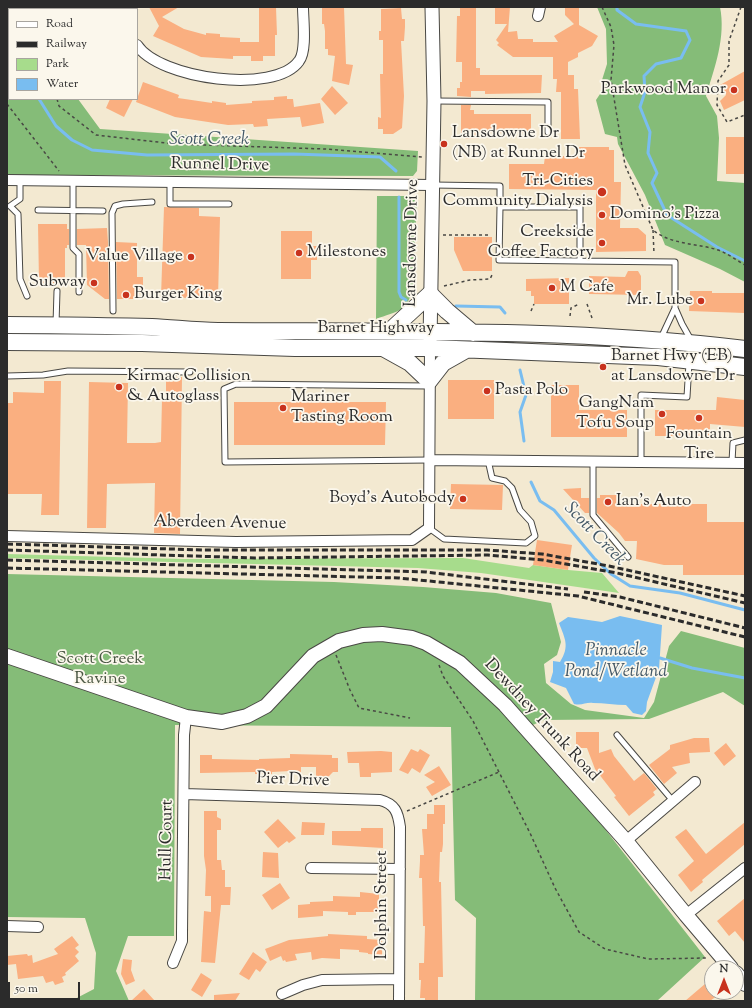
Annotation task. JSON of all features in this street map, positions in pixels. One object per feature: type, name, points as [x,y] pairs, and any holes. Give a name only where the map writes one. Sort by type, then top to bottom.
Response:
[{"type":"main road","points":[[391,330],[437,290],[446,311],[473,332]]},
{"type":"main road","name":"Barnet Highway","points":[[7,325],[216,331],[391,330],[602,336],[660,340],[745,349]]},
{"type":"main road","name":"Barnet Highway","points":[[10,343],[468,349],[689,360],[745,367]]},
{"type":"main road","points":[[383,348],[410,364],[429,383],[443,363],[468,349]]},
{"type":"main road","name":"Dewdney Trunk Road","points":[[7,656],[186,717],[222,722],[239,719],[266,706],[313,656],[332,644],[356,636],[382,634],[412,638],[435,648],[460,664],[505,704],[626,841],[724,960]]},
{"type":"street","points":[[138,47],[151,59],[187,74],[221,80],[270,77],[288,72],[300,60],[303,43],[302,7]]},
{"type":"street","name":"Lansdowne Drive","points":[[429,528],[430,332],[437,290],[432,185],[434,101],[432,7]]},
{"type":"street","name":"Runnel Drive","points":[[7,180],[432,185]]},
{"type":"street","points":[[430,460],[745,463]]},
{"type":"street","name":"Aberdeen Avenue","points":[[7,536],[236,542],[412,540],[429,528]]},
{"type":"street","name":"Hull Court","points":[[173,963],[182,941],[184,735],[186,717]]},
{"type":"street","points":[[626,841],[695,782]]},
{"type":"street","name":"Pier Drive","points":[[184,794],[380,800],[386,801],[401,811]]},
{"type":"street","name":"Dolphin Street","points":[[399,1001],[401,811]]},
{"type":"street","points":[[311,868],[400,869]]},
{"type":"street","points":[[686,915],[745,868]]},
{"type":"street","points":[[7,926],[38,927]]},
{"type":"street","points":[[282,994],[303,985],[322,980],[399,979]]},
{"type":"lane","points":[[434,101],[548,102],[548,132]]},
{"type":"lane","points":[[20,180],[20,199],[8,206],[18,214],[20,279],[27,296]]},
{"type":"lane","points":[[70,180],[73,210],[73,248],[79,254],[79,292]]},
{"type":"lane","points":[[170,182],[170,204],[229,204]]},
{"type":"lane","points":[[432,185],[500,186],[499,260],[675,262],[675,308],[693,343]]},
{"type":"lane","points":[[113,311],[112,213],[116,206],[122,204],[152,202]]},
{"type":"lane","points":[[500,206],[580,207],[580,261]]},
{"type":"lane","points":[[38,210],[103,211]]},
{"type":"lane","points":[[56,326],[57,291]]},
{"type":"lane","points":[[660,340],[675,308]]},
{"type":"lane","points":[[641,461],[641,394],[687,397],[689,360]]},
{"type":"lane","points":[[7,376],[43,375],[68,371],[190,372]]},
{"type":"lane","points":[[429,383],[236,384],[224,389],[225,462],[430,460]]},
{"type":"lane","points":[[732,462],[733,443],[745,440]]},
{"type":"lane","points":[[429,528],[444,539],[526,543],[535,536],[532,522],[520,510],[512,488],[505,481],[492,478],[488,460]]},
{"type":"lane","points":[[593,461],[593,515],[628,557]]},
{"type":"lane","points":[[617,735],[673,801]]},
{"type":"path","points":[[602,7],[611,27],[614,45],[611,80],[625,165],[653,230],[654,262]]},
{"type":"path","points":[[741,7],[729,40],[729,64],[718,81],[717,105],[727,122],[745,115]]},
{"type":"path","points":[[57,100],[60,106],[96,135],[175,144],[325,148],[433,158]]},
{"type":"path","points":[[7,104],[70,180]]},
{"type":"path","points":[[653,230],[659,235],[689,244],[718,250],[745,265]]},
{"type":"path","points":[[443,235],[492,235]]},
{"type":"path","points":[[437,290],[470,280],[490,279],[492,276]]},
{"type":"path","points":[[531,311],[534,304]]},
{"type":"path","points":[[570,316],[571,308],[579,304]]},
{"type":"path","points":[[588,304],[592,318]]},
{"type":"path","points":[[332,644],[350,690],[359,708],[410,718]]},
{"type":"path","points":[[435,648],[443,676],[473,721],[554,888],[579,932],[605,949],[648,959],[672,960],[722,957]]},
{"type":"path","points":[[401,811],[499,772]]},
{"type":"green space","points":[[597,7],[720,7],[722,29],[721,41],[706,96],[717,116],[719,138],[717,181],[745,183],[745,282],[720,269],[665,245],[645,195],[618,144],[617,137],[605,134],[596,100],[602,91],[602,80],[607,64],[606,29]]},
{"type":"green space","points":[[7,25],[8,100],[79,100],[100,129],[418,151],[417,171],[413,176],[7,175]]},
{"type":"green space","points":[[377,196],[417,196],[413,289],[404,307],[376,319]]},
{"type":"green space","points":[[7,554],[184,559],[463,558],[529,568],[533,565],[602,573],[619,593],[481,573],[418,568],[7,558]]},
{"type":"green space","name":"Scott Creek Ravine","points":[[7,574],[334,582],[496,593],[551,603],[561,642],[557,655],[544,664],[546,683],[571,704],[585,710],[644,718],[654,702],[669,646],[681,631],[745,648],[745,706],[723,692],[649,719],[544,720],[526,728],[705,957],[657,1001],[475,1001],[476,918],[455,900],[451,727],[175,725],[174,936],[128,936],[116,971],[129,1001],[71,1001],[94,989],[96,953],[85,918],[7,917]]},
{"type":"water","name":"Pinnacle Pond/Wetland","points":[[620,616],[662,625],[659,669],[647,702],[646,711],[642,715],[633,713],[626,705],[591,703],[579,705],[574,704],[566,688],[550,682],[553,672],[553,661],[560,662],[566,647],[565,638],[559,623],[568,617],[602,622]]},
{"type":"building","points":[[149,7],[179,7],[162,17],[184,29],[206,35],[206,33],[220,34],[220,37],[240,38],[240,42],[259,42],[259,7],[276,7],[277,35],[275,35],[275,56],[263,56],[263,61],[251,61],[251,56],[233,56],[233,59],[201,57],[153,36],[159,26]]},
{"type":"building","points":[[322,7],[344,7],[346,64],[353,65],[349,85],[332,81],[335,56],[328,55],[328,49],[325,49],[325,31],[324,24],[322,24]]},
{"type":"building","points":[[460,7],[476,7],[476,68],[480,68],[480,75],[542,75],[541,93],[485,94],[485,91],[471,91],[471,97],[457,96],[457,88],[460,88],[460,82],[462,82],[462,62],[456,62],[457,16],[460,16]]},
{"type":"building","points":[[495,7],[510,7],[508,32],[517,31],[518,39],[533,39],[533,42],[558,42],[554,36],[574,24],[565,15],[565,7],[579,7],[579,25],[598,36],[592,46],[578,53],[578,57],[568,62],[568,75],[574,75],[574,89],[578,89],[580,139],[561,139],[561,92],[556,92],[557,79],[553,79],[553,57],[513,57],[497,45],[499,43],[496,40],[507,24],[495,24]]},
{"type":"building","points":[[401,8],[402,19],[405,19],[404,41],[401,41],[404,96],[402,128],[393,134],[383,134],[383,129],[378,129],[378,117],[381,118],[380,74],[383,74],[383,40],[379,40],[379,31],[381,31],[381,9]]},
{"type":"building","name":"Parkwood Manor","points":[[745,71],[745,100],[724,110],[720,101],[726,95],[720,85]]},
{"type":"building","points":[[143,82],[179,95],[178,98],[212,103],[212,101],[226,103],[226,105],[252,103],[252,101],[274,100],[274,97],[287,96],[287,99],[293,99],[294,107],[320,103],[324,123],[302,127],[300,117],[267,119],[268,126],[254,127],[253,124],[228,125],[175,117],[136,102],[138,100]]},
{"type":"building","points":[[332,86],[348,103],[335,115],[321,99]]},
{"type":"building","points":[[110,100],[132,100],[124,117],[106,108]]},
{"type":"building","points":[[461,105],[471,105],[470,110],[474,110],[474,114],[531,114],[531,133],[479,132],[479,139],[465,139],[465,133],[461,133]]},
{"type":"building","points":[[726,137],[745,137],[745,174],[726,174]]},
{"type":"building","points":[[579,147],[609,147],[609,150],[614,150],[614,182],[621,182],[620,228],[638,228],[646,235],[646,251],[596,252],[596,190],[509,189],[509,164],[544,164],[545,156],[579,156]]},
{"type":"building","name":"Value Village","points":[[164,207],[199,208],[199,216],[220,217],[218,299],[161,297]]},
{"type":"building","points":[[38,224],[67,224],[67,229],[69,229],[69,245],[65,248],[65,283],[39,283]]},
{"type":"building","points":[[107,228],[109,299],[105,299],[87,285],[86,245],[77,245],[77,229]]},
{"type":"building","name":"Milestones","points":[[281,231],[312,231],[312,246],[317,246],[317,260],[311,260],[311,279],[281,279]]},
{"type":"building","points":[[454,237],[492,237],[492,271],[463,271],[454,250]]},
{"type":"building","points":[[116,242],[137,243],[137,277],[143,277],[143,294],[135,294],[135,299],[117,299]]},
{"type":"building","points":[[628,271],[638,271],[641,276],[641,295],[589,294],[589,276],[625,277]]},
{"type":"building","points":[[569,278],[569,304],[534,304],[534,296],[531,296],[531,291],[526,291],[526,279]]},
{"type":"building","points":[[690,291],[745,293],[745,313],[689,311]]},
{"type":"building","points":[[166,377],[182,377],[180,534],[154,533],[155,483],[107,484],[106,528],[87,528],[89,382],[128,383],[127,443],[155,443],[161,442],[162,399],[166,399]]},
{"type":"building","points":[[448,380],[494,380],[494,419],[448,419]]},
{"type":"building","points":[[44,381],[61,381],[59,515],[41,515],[42,494],[7,494],[7,403],[13,403],[13,392],[44,393]]},
{"type":"building","points":[[551,385],[579,385],[579,410],[627,410],[627,437],[551,437]]},
{"type":"building","points":[[717,397],[745,400],[745,427],[710,424],[710,436],[655,436],[655,410],[716,410]]},
{"type":"building","points":[[234,402],[386,402],[385,445],[234,445]]},
{"type":"building","points":[[451,484],[503,485],[502,510],[450,509]]},
{"type":"building","points":[[581,488],[581,498],[589,498],[589,513],[585,513],[563,489]]},
{"type":"building","points":[[600,495],[619,495],[619,504],[707,504],[707,522],[745,522],[745,575],[683,575],[683,565],[664,565],[636,559],[637,541],[625,541],[619,533],[597,513],[597,498],[600,498]]},
{"type":"building","points":[[537,540],[572,545],[568,570],[533,565]]},
{"type":"building","points":[[576,732],[599,732],[599,753],[611,749],[614,756],[634,781],[644,773],[657,789],[653,792],[655,795],[629,816],[595,769],[587,748],[576,748]]},
{"type":"building","points":[[694,738],[709,738],[710,752],[689,753],[690,763],[672,767],[677,773],[664,784],[649,765],[670,749],[670,745]]},
{"type":"building","points":[[726,743],[736,756],[724,766],[714,753]]},
{"type":"building","points":[[411,749],[418,752],[420,749],[430,755],[420,773],[412,768],[408,774],[399,770]]},
{"type":"building","points":[[347,752],[392,752],[392,772],[371,773],[371,777],[360,777],[359,763],[348,763]]},
{"type":"building","points":[[290,754],[332,755],[332,758],[338,758],[338,772],[333,772],[328,777],[316,777],[316,767],[301,767],[301,774],[290,774],[290,771],[272,772],[272,774],[255,774],[255,772],[200,773],[200,755],[212,755],[212,759],[259,760],[290,758]]},
{"type":"building","points":[[439,766],[451,785],[432,796],[426,787],[435,782],[424,775]]},
{"type":"building","points":[[434,805],[445,805],[445,824],[443,824],[442,852],[440,852],[439,882],[441,882],[443,977],[438,977],[438,1001],[425,1001],[425,998],[420,998],[421,980],[419,980],[419,963],[424,963],[425,926],[423,926],[422,878],[419,878],[420,855],[424,855],[422,829],[427,829],[427,814],[434,814]]},
{"type":"building","points":[[204,811],[217,811],[217,817],[221,819],[221,830],[217,830],[217,860],[221,860],[222,870],[225,870],[225,887],[231,887],[230,905],[221,905],[215,963],[201,962],[204,911],[211,912],[211,896],[205,896],[206,870],[204,856]]},
{"type":"building","points":[[278,819],[296,838],[289,843],[287,841],[278,848],[264,832]]},
{"type":"building","points":[[302,822],[325,823],[324,835],[301,835]]},
{"type":"building","points":[[745,822],[745,844],[702,880],[703,882],[691,892],[678,875],[694,861],[675,837],[686,829],[706,854]]},
{"type":"building","points":[[361,828],[383,828],[383,848],[332,845],[332,831],[361,831]]},
{"type":"building","points":[[263,852],[278,853],[279,878],[262,877]]},
{"type":"building","points":[[280,883],[290,898],[272,910],[262,895]]},
{"type":"building","points":[[360,892],[379,894],[379,912],[356,912],[356,915],[348,915],[348,912],[323,911],[323,916],[298,918],[298,905],[310,904],[310,902],[333,901],[333,896],[360,897]]},
{"type":"building","points":[[745,898],[745,943],[735,931],[729,936],[717,921]]},
{"type":"building","points":[[328,934],[367,936],[367,939],[382,940],[382,955],[368,954],[359,952],[359,950],[340,949],[340,959],[322,958],[312,960],[311,952],[295,954],[297,960],[286,962],[285,960],[283,961],[281,956],[270,961],[265,949],[289,940],[328,936]]},
{"type":"building","points":[[72,936],[79,945],[75,948],[79,952],[75,956],[79,961],[65,973],[66,975],[62,977],[64,982],[55,985],[53,981],[46,983],[43,976],[18,979],[16,964],[7,965],[7,956],[32,955],[33,963],[58,954],[54,949]]},
{"type":"building","points":[[253,952],[267,962],[260,972],[256,969],[249,980],[239,974]]},
{"type":"building","points":[[123,959],[132,960],[131,970],[135,981],[126,985],[121,974]]},
{"type":"building","points":[[201,973],[212,980],[202,997],[191,990]]},
{"type":"building","points":[[704,985],[704,1000],[711,1000],[710,1001],[685,1001]]},
{"type":"building","points":[[144,989],[155,1001],[131,1001]]},
{"type":"building","points":[[240,993],[235,1001],[214,1001],[214,995]]},
{"type":"waterway","points":[[617,7],[617,10],[636,24],[686,31],[690,40],[681,58],[656,64],[644,76],[645,92],[640,107],[650,132],[648,153],[657,173],[652,183],[667,215],[717,247],[745,261]]},
{"type":"waterway","name":"Scott Creek","points":[[40,100],[56,126],[72,140],[92,150],[147,155],[294,154],[380,157],[396,171]]},
{"type":"waterway","name":"Scott Creek","points":[[399,197],[399,292],[401,297],[406,300]]},
{"type":"waterway","name":"Scott Creek","points":[[456,306],[500,307],[505,313]]},
{"type":"waterway","name":"Scott Creek","points":[[520,370],[526,395],[520,412],[524,441]]},
{"type":"waterway","name":"Scott Creek","points":[[531,482],[540,501],[554,510],[594,558],[611,574],[630,586],[680,593],[745,610]]},
{"type":"waterway","points":[[660,658],[692,668],[745,678]]},
{"type":"railway","points":[[7,544],[204,550],[487,550],[542,554],[609,566],[745,596]]},
{"type":"railway","points":[[7,550],[255,558],[488,555],[543,560],[617,573],[745,603]]},
{"type":"railway","points":[[7,560],[426,572],[568,589]]},
{"type":"railway","points":[[7,568],[399,578],[578,596],[745,637]]},
{"type":"railway","points":[[584,592],[620,597],[745,628]]},
{"type":"place","name":"Parkwood Manor","points":[[734,90]]},
{"type":"place","name":"Lansdowne Dr (NB) at Runnel Dr","points":[[444,144]]},
{"type":"place","name":"Tri-Cities Community Dialysis","points":[[602,192]]},
{"type":"place","name":"Domino's Pizza","points":[[602,215]]},
{"type":"place","name":"Creekside Coffee Factory","points":[[602,243]]},
{"type":"place","name":"Milestones","points":[[299,253]]},
{"type":"place","name":"Value Village","points":[[191,257]]},
{"type":"place","name":"Subway","points":[[94,283]]},
{"type":"place","name":"M Cafe","points":[[552,288]]},
{"type":"place","name":"Burger King","points":[[126,295]]},
{"type":"place","name":"Mr. Lube","points":[[701,301]]},
{"type":"place","name":"Barnet Hwy (EB) at Lansdowne Dr","points":[[603,367]]},
{"type":"place","name":"Kirmac Collision & Autoglass","points":[[119,387]]},
{"type":"place","name":"Pasta Polo","points":[[487,391]]},
{"type":"place","name":"Mariner Tasting Room","points":[[283,408]]},
{"type":"place","name":"GangNam Tofu Soup","points":[[662,414]]},
{"type":"place","name":"Fountain Tire","points":[[699,418]]},
{"type":"place","name":"Boyd's Autobody","points":[[463,499]]},
{"type":"place","name":"Ian's Auto","points":[[608,502]]}]
